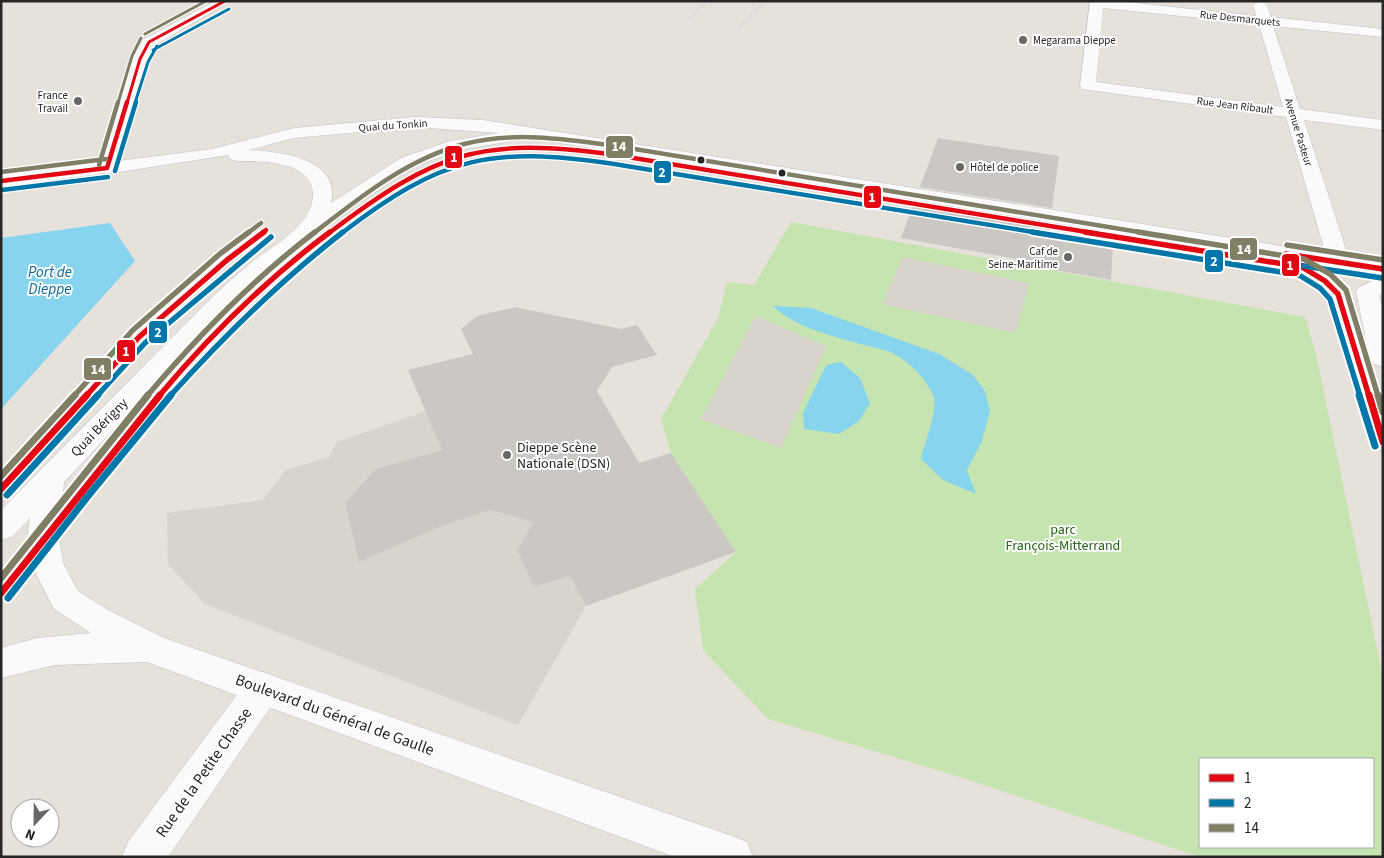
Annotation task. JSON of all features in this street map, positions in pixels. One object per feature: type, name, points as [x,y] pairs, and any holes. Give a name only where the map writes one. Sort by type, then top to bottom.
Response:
[{"type":"main road","points":[[107,168],[140,59],[149,42],[225,1]]},
{"type":"main road","name":"Avenue Pasteur","points":[[1259,1],[1339,262]]},
{"type":"main road","name":"Rue Desmarquets","points":[[1096,2],[1383,33]]},
{"type":"main road","name":"Rue Jean Ribault","points":[[1096,2],[1088,86],[1383,125]]},
{"type":"main road","name":"Quai du Tonkin","points":[[1,181],[212,154],[294,133],[415,122],[483,125],[576,139]]},
{"type":"main road","name":"Quai Bérigny","points":[[1,530],[50,477],[250,275],[312,225],[408,162],[431,152],[464,143],[507,137],[576,139]]},
{"type":"main road","points":[[576,139],[1383,269]]},
{"type":"main road","name":"Quai du Tonkin","points":[[212,154],[281,158],[303,166],[317,178],[322,187],[322,203],[312,225]]},
{"type":"main road","points":[[1383,283],[1367,292],[1383,359]]},
{"type":"main road","name":"Boulevard du Général de Gaulle","points":[[50,477],[43,540],[48,566],[66,600],[98,621],[152,648],[732,857]]},
{"type":"main road","points":[[1,663],[21,656],[71,648],[152,648]]},
{"type":"main road","name":"Rue de la Petite Chasse","points":[[143,857],[262,688]]},
{"type":"green space","name":"parc François-Mitterrand","points":[[791,222],[1305,317],[1316,354],[1383,678],[1383,857],[1200,857],[957,776],[768,719],[703,650],[695,589],[736,552],[671,453],[661,419],[718,318],[727,282],[754,285]]},
{"type":"shaded area","points":[[903,257],[1029,283],[1016,333],[882,304]]},
{"type":"shaded area","points":[[756,316],[826,346],[781,448],[701,419]]},
{"type":"shaded area","points":[[426,411],[448,448],[375,469],[345,503],[359,562],[442,526],[491,510],[533,522],[517,551],[534,587],[570,576],[586,606],[518,725],[205,604],[168,564],[167,513],[263,500],[286,470],[329,457],[337,442]]},
{"type":"water","name":"Port de Dieppe","points":[[110,223],[135,261],[1,409],[1,238]]},
{"type":"water","points":[[773,306],[811,308],[939,354],[973,375],[985,391],[990,411],[982,441],[967,470],[976,494],[943,480],[921,459],[934,412],[934,399],[924,379],[913,367],[888,351],[805,326],[794,321]]},
{"type":"water","points":[[841,362],[860,378],[870,403],[859,421],[839,434],[804,429],[803,413],[826,365]]},
{"type":"building","name":"Hôtel de police","points":[[938,138],[1059,156],[1052,208],[920,187]]},
{"type":"building","points":[[914,202],[1050,224],[1049,235],[1113,246],[1111,280],[1021,264],[1022,260],[901,238]]},
{"type":"building","name":"Dieppe Scène Nationale (DSN)","points":[[515,307],[621,329],[637,325],[657,355],[612,367],[597,391],[639,463],[671,453],[736,552],[586,606],[570,576],[534,587],[517,551],[533,522],[491,510],[442,526],[359,562],[345,503],[375,469],[442,450],[408,370],[473,354],[461,329],[477,316]]},
{"type":"railway","points":[[687,21],[707,1]]},
{"type":"railway","points":[[740,27],[765,1]]},
{"type":"transit line","name":"14","points":[[145,34],[206,1]]},
{"type":"transit line","name":"1","points":[[149,42],[225,1]]},
{"type":"transit line","name":"2","points":[[153,50],[229,9]]},
{"type":"transit line","name":"14","points":[[99,165],[132,56],[141,38]]},
{"type":"transit line","name":"1","points":[[107,168],[140,59],[149,42]]},
{"type":"transit line","name":"2","points":[[115,171],[148,62],[157,46]]},
{"type":"transit line","name":"14","points":[[1,578],[120,428],[205,332],[250,287],[298,245],[349,206],[390,178],[434,155],[465,144],[484,140],[540,138],[616,146],[1304,259],[1330,274],[1346,290],[1383,412]]},
{"type":"transit line","name":"1","points":[[1,593],[81,490],[164,389],[254,295],[303,252],[355,213],[408,178],[452,157],[504,147],[560,148],[615,155],[1302,267],[1325,281],[1338,294],[1383,442]]},
{"type":"transit line","name":"2","points":[[8,598],[128,445],[170,395],[214,347],[260,302],[308,259],[360,219],[398,193],[425,178],[453,166],[486,158],[522,155],[559,157],[614,164],[1299,275],[1320,288],[1330,299],[1375,446]]},
{"type":"transit line","name":"14","points":[[1,172],[106,159]]},
{"type":"transit line","name":"1","points":[[1,181],[107,168]]},
{"type":"transit line","name":"2","points":[[2,190],[108,177]]},
{"type":"transit line","name":"14","points":[[1,476],[133,330],[221,253],[261,223]]},
{"type":"transit line","name":"1","points":[[1,489],[139,337],[227,260],[266,230]]},
{"type":"transit line","name":"2","points":[[7,495],[145,343],[233,267],[271,237]]},
{"type":"transit line","name":"14","points":[[1287,245],[1383,260]]},
{"type":"transit line","name":"1","points":[[1286,254],[1383,269]]},
{"type":"transit line","name":"2","points":[[1285,263],[1382,278]]},
{"type":"place","name":"Megarama Dieppe","points":[[1023,40]]},
{"type":"place","name":"France Travail","points":[[78,101]]},
{"type":"place","name":"Hôtel de police","points":[[960,167]]},
{"type":"place","name":"Caf de Seine-Maritime","points":[[1068,257]]},
{"type":"place","name":"Dieppe Scène Nationale (DSN)","points":[[507,455]]}]
